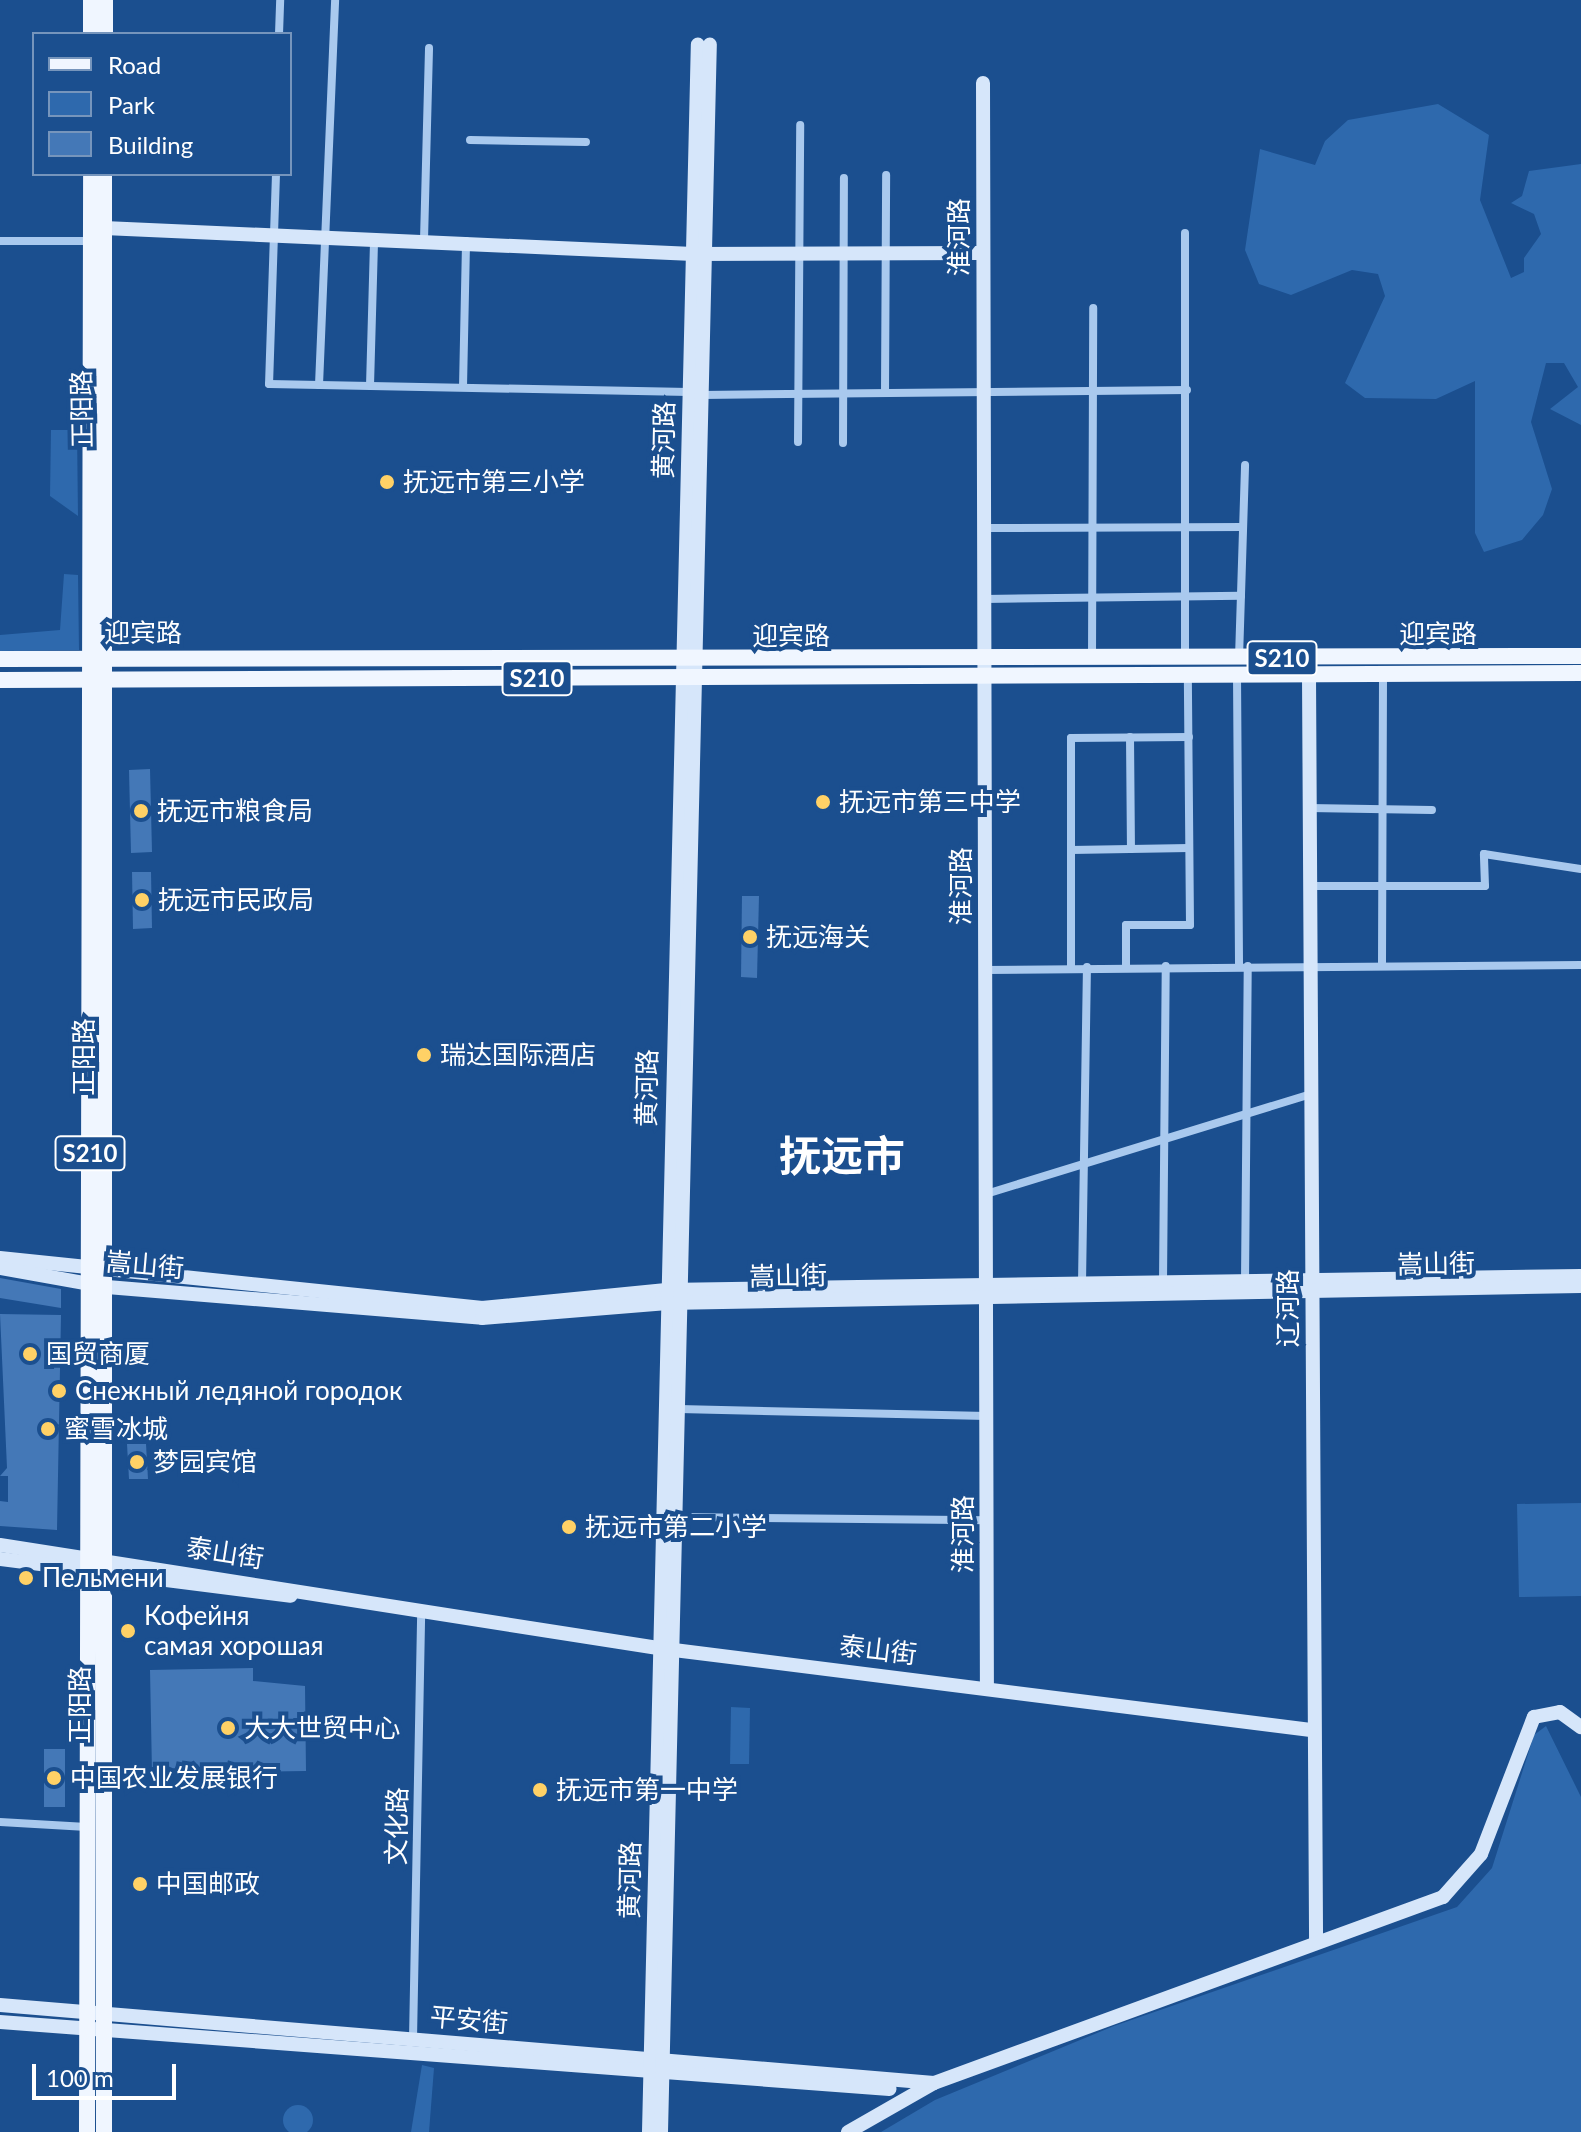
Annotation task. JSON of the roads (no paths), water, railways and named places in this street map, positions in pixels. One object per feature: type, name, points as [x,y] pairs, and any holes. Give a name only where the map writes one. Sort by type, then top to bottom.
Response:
[{"type":"main road","points":[[91,0],[91,32]]},
{"type":"main road","points":[[105,0],[105,32]]},
{"type":"main road","name":"黄河路","points":[[649,2132],[656,2067],[704,45]]},
{"type":"main road","name":"淮河路","points":[[983,83],[987,1688]]},
{"type":"main road","name":"正阳路","points":[[91,176],[100,237],[109,657],[107,1280],[90,1827],[96,2021],[104,2132]]},
{"type":"main road","name":"正阳路","points":[[87,2132],[96,2021],[96,1565],[89,1278],[91,657],[104,176]]},
{"type":"main road","points":[[100,237],[274,234],[699,254],[982,253]]},
{"type":"main road","name":"迎宾路","points":[[0,680],[689,678],[984,668],[1238,667],[1581,656]]},
{"type":"main road","name":"迎宾路","points":[[0,659],[689,660],[984,668],[1092,660],[1187,667]]},
{"type":"main road","name":"迎宾路","points":[[1238,667],[1309,675],[1581,673]]},
{"type":"main road","name":"辽河路","points":[[1309,675],[1313,1285],[1311,1730],[1316,1942]]},
{"type":"main road","name":"嵩山街","points":[[0,1258],[89,1278]]},
{"type":"main road","name":"嵩山街","points":[[0,1268],[482,1318],[674,1296],[1313,1285],[1581,1276]]},
{"type":"main road","name":"嵩山街","points":[[986,1290],[1082,1283],[1245,1281],[1313,1285],[1581,1286]]},
{"type":"main road","name":"黄河路","points":[[666,1648],[676,1517],[679,1409],[674,1296]]},
{"type":"main road","name":"泰山街","points":[[0,1545],[96,1565],[421,1613],[442,1610]]},
{"type":"main road","name":"泰山街","points":[[0,1559],[96,1565],[442,1610],[666,1648],[1311,1730]]},
{"type":"main road","points":[[848,2132],[934,2083],[1443,1897],[1481,1854],[1534,1717],[1560,1712],[1581,1727]]},
{"type":"main road","name":"平安街","points":[[0,2005],[96,2021],[918,2091]]},
{"type":"main road","name":"平安街","points":[[0,2022],[96,2021],[413,2039],[656,2067],[934,2083]]},
{"type":"main road","name":"黄河路","points":[[656,2067],[661,2132]]},
{"type":"street","points":[[279,32],[280,0]]},
{"type":"street","points":[[319,385],[335,0]]},
{"type":"street","points":[[424,240],[429,48]]},
{"type":"street","points":[[798,442],[800,125]]},
{"type":"street","points":[[470,140],[586,142]]},
{"type":"street","points":[[885,393],[886,175]]},
{"type":"street","points":[[276,176],[269,384],[798,394],[1187,390]]},
{"type":"street","points":[[843,443],[844,178]]},
{"type":"street","points":[[1126,966],[1126,925],[1190,925],[1185,233]]},
{"type":"street","points":[[0,241],[100,237]]},
{"type":"street","points":[[370,386],[374,238]]},
{"type":"street","points":[[463,387],[466,241]]},
{"type":"street","points":[[1092,660],[1093,308]]},
{"type":"street","points":[[1245,465],[1238,667],[1246,1117],[1245,1281]]},
{"type":"street","points":[[983,528],[1243,527]]},
{"type":"street","points":[[984,599],[1241,596]]},
{"type":"street","points":[[1382,965],[1383,674]]},
{"type":"street","points":[[1130,737],[1131,849]]},
{"type":"street","points":[[1071,967],[1071,738],[1189,737]]},
{"type":"street","points":[[1308,808],[1432,810]]},
{"type":"street","points":[[1071,850],[1189,848]]},
{"type":"street","points":[[1308,886],[1485,886],[1484,854],[1581,869]]},
{"type":"street","points":[[985,970],[1126,966],[1581,965]]},
{"type":"street","points":[[1163,1282],[1166,966]]},
{"type":"street","points":[[1082,1283],[1087,967]]},
{"type":"street","points":[[985,1195],[1083,1169],[1312,1094]]},
{"type":"street","points":[[679,1409],[987,1416]]},
{"type":"street","points":[[676,1517],[987,1520]]},
{"type":"street","name":"文化路","points":[[413,2039],[421,1613]]},
{"type":"street","points":[[0,1822],[90,1827]]},
{"type":"place","name":"抚远市第三小学","points":[[387,482]]},
{"type":"place","name":"抚远市第三中学","points":[[823,802]]},
{"type":"place","name":"抚远市粮食局","points":[[141,811]]},
{"type":"place","name":"抚远市民政局","points":[[142,900]]},
{"type":"place","name":"抚远海关","points":[[750,937]]},
{"type":"place","name":"瑞达国际酒店","points":[[424,1055]]},
{"type":"place","name":"国贸商厦","points":[[30,1354]]},
{"type":"place","name":"Снежный ледяной городок","points":[[59,1391]]},
{"type":"place","name":"蜜雪冰城","points":[[48,1429]]},
{"type":"place","name":"梦园宾馆","points":[[137,1462]]},
{"type":"place","name":"抚远市第二小学","points":[[569,1527]]},
{"type":"place","name":"Пельмени","points":[[26,1578]]},
{"type":"place","name":"Кофейня самая хорошая","points":[[128,1631]]},
{"type":"place","name":"大大世贸中心","points":[[228,1728]]},
{"type":"place","name":"中国农业发展银行","points":[[54,1778]]},
{"type":"place","name":"抚远市第一中学","points":[[540,1790]]},
{"type":"place","name":"中国邮政","points":[[140,1884]]},
{"type":"district","name":"抚远市","points":[[842,1155]]}]
